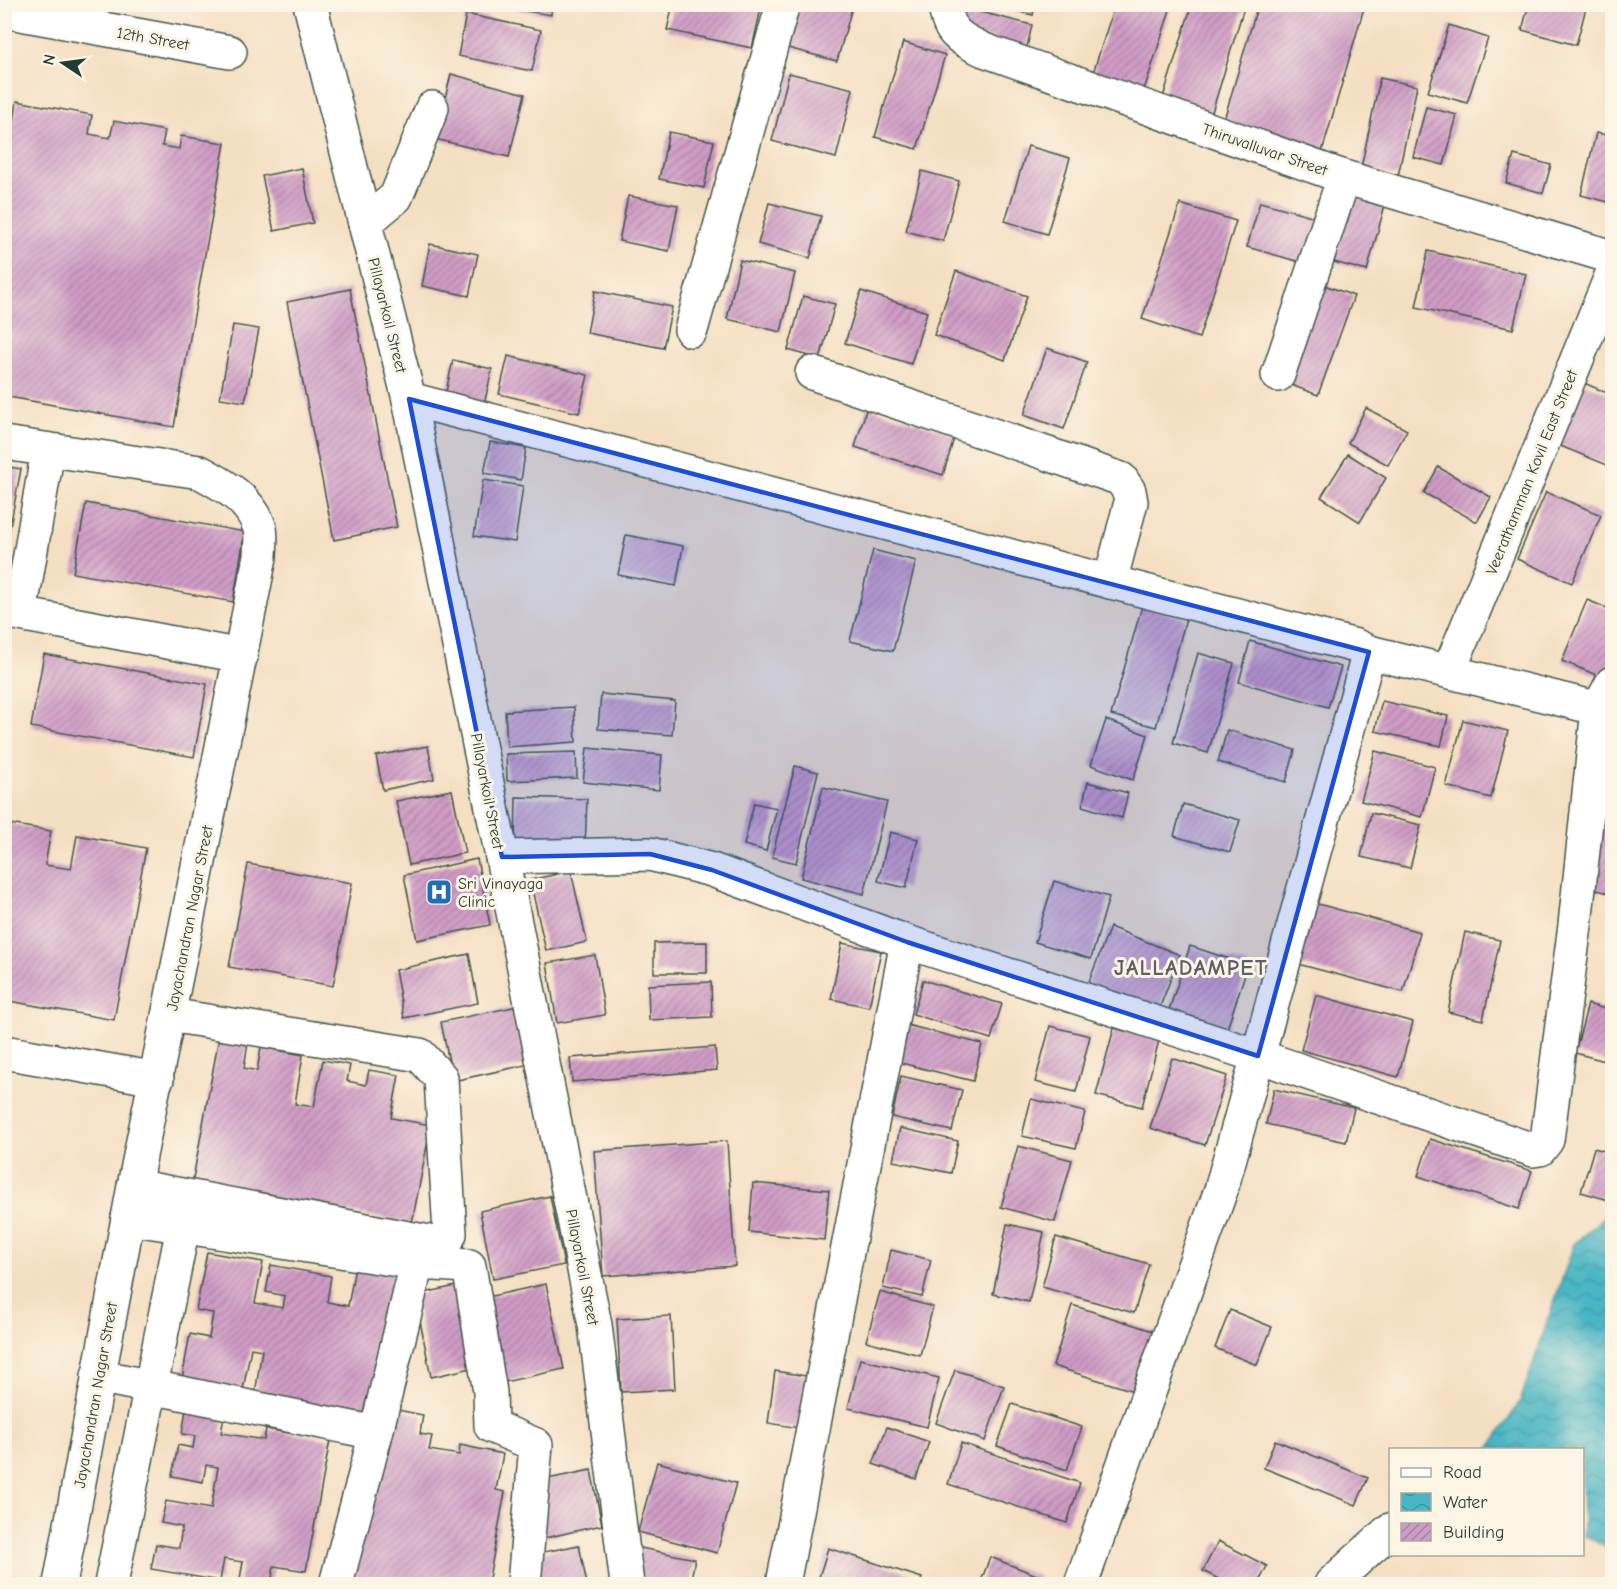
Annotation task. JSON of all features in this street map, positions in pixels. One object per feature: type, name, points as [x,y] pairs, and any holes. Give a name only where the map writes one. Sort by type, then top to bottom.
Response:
[{"type":"street","name":"Pillayarkoil Street","points":[[310,4],[409,399],[502,857],[595,1325],[627,1584]]},
{"type":"street","points":[[691,330],[783,4]]},
{"type":"street","name":"Thiruvalluvar Street","points":[[945,4],[946,22],[958,38],[984,50],[1344,177],[1612,257]]},
{"type":"street","name":"12th Street","points":[[4,11],[230,52]]},
{"type":"street","points":[[365,223],[396,197],[432,108]]},
{"type":"street","points":[[1278,375],[1344,177]]},
{"type":"street","name":"Veerathamman Kovil East Street","points":[[1449,671],[1612,274]]},
{"type":"street","points":[[812,373],[1121,479],[1129,491],[1131,502],[1110,582]]},
{"type":"street","points":[[409,399],[1356,646],[1369,652],[1449,671],[1608,701],[1575,925],[1547,1140],[1539,1149],[1533,1150],[1258,1056],[906,942],[712,870],[650,854],[502,857]]},
{"type":"street","name":"Jayachandran Nagar Street","points":[[4,444],[200,472],[227,487],[250,508],[260,530],[260,557],[134,1185],[60,1584]]},
{"type":"street","points":[[48,450],[20,614],[241,656]]},
{"type":"street","points":[[1081,1584],[1221,1190],[1369,652]]},
{"type":"street","points":[[783,1584],[906,942]]},
{"type":"street","points":[[134,1185],[445,1245],[450,1234],[441,1078],[420,1055],[169,1015]]},
{"type":"street","points":[[4,1052],[157,1079]]},
{"type":"street","points":[[128,1218],[417,1263],[469,1266],[490,1392],[491,1426],[536,1445],[524,1584]]},
{"type":"street","points":[[113,1584],[111,1584],[149,1387],[183,1227]]},
{"type":"street","points":[[336,1584],[376,1433],[417,1263]]},
{"type":"street","points":[[98,1376],[376,1433]]},
{"type":"street","points":[[1331,1584],[1389,1531]]},
{"type":"highlighted area","points":[[409,399],[661,465],[1369,652],[1258,1056],[907,942],[712,870],[650,854],[502,857]]},
{"type":"water","points":[[1612,1210],[1612,1549],[1584,1536],[1584,1448],[1490,1448],[1520,1402],[1574,1244]]},
{"type":"building","points":[[483,4],[552,4],[551,15]]},
{"type":"building","points":[[673,4],[762,4],[752,48],[667,30]]},
{"type":"building","points":[[799,4],[853,4],[837,61],[788,48]]},
{"type":"building","points":[[988,4],[1035,4],[1033,15]]},
{"type":"building","points":[[1115,4],[1172,4],[1144,90],[1093,73]]},
{"type":"building","points":[[1192,4],[1245,4],[1209,122],[1160,107]]},
{"type":"building","points":[[1258,4],[1352,4],[1364,8],[1319,162],[1220,133]]},
{"type":"building","points":[[1529,4],[1572,4],[1586,8],[1576,45],[1522,30]]},
{"type":"building","points":[[961,7],[1032,25],[1027,47],[955,30]]},
{"type":"building","points":[[466,14],[541,30],[532,71],[458,56]]},
{"type":"building","points":[[1449,25],[1488,38],[1467,103],[1428,92]]},
{"type":"building","points":[[903,42],[945,55],[917,149],[875,137]]},
{"type":"building","points":[[789,73],[853,89],[836,158],[772,141]]},
{"type":"building","points":[[451,74],[525,94],[509,157],[435,139]]},
{"type":"building","points":[[1380,78],[1417,86],[1398,176],[1361,168]]},
{"type":"building","points":[[17,101],[92,115],[89,134],[110,138],[114,121],[165,131],[162,146],[179,149],[181,136],[225,143],[174,427],[4,396],[4,299],[9,272],[5,271],[5,121],[14,122]]},
{"type":"building","points":[[1426,107],[1457,115],[1444,165],[1413,157]]},
{"type":"building","points":[[669,132],[714,141],[704,188],[659,179]]},
{"type":"building","points":[[1596,133],[1612,136],[1612,203],[1581,195]]},
{"type":"building","points":[[1028,146],[1070,158],[1047,234],[1005,221]]},
{"type":"building","points":[[1514,155],[1551,165],[1543,193],[1506,183]]},
{"type":"building","points":[[302,168],[313,223],[274,231],[262,176]]},
{"type":"building","points":[[922,171],[959,181],[943,241],[906,231]]},
{"type":"building","points":[[628,196],[678,205],[669,251],[619,241]]},
{"type":"building","points":[[1351,196],[1385,205],[1367,271],[1334,262]]},
{"type":"building","points":[[1260,202],[1319,218],[1307,264],[1247,247]]},
{"type":"building","points":[[769,203],[821,216],[810,258],[758,244]]},
{"type":"building","points":[[1180,204],[1236,221],[1199,338],[1142,319]]},
{"type":"building","points":[[430,244],[478,254],[469,296],[422,286]]},
{"type":"building","points":[[1428,251],[1526,274],[1513,329],[1416,307]]},
{"type":"building","points":[[740,260],[795,273],[781,332],[727,319]]},
{"type":"building","points":[[956,271],[1027,296],[1005,360],[934,335]]},
{"type":"building","points":[[1319,283],[1354,296],[1318,395],[1283,382]]},
{"type":"building","points":[[350,289],[397,527],[334,540],[287,302]]},
{"type":"building","points":[[595,291],[672,307],[663,348],[587,333]]},
{"type":"building","points":[[861,291],[927,312],[911,364],[845,343]]},
{"type":"building","points":[[803,296],[835,304],[820,359],[788,350]]},
{"type":"building","points":[[233,325],[259,329],[245,402],[220,398]]},
{"type":"building","points":[[1047,348],[1087,362],[1064,429],[1024,415]]},
{"type":"building","points":[[508,356],[588,375],[579,413],[499,394]]},
{"type":"building","points":[[453,360],[492,369],[484,405],[445,396]]},
{"type":"building","points":[[1584,383],[1612,395],[1612,467],[1558,445]]},
{"type":"building","points":[[867,407],[955,435],[943,475],[855,447]]},
{"type":"building","points":[[1366,408],[1407,430],[1388,465],[1348,443]]},
{"type":"building","points":[[490,442],[526,448],[521,480],[484,473]]},
{"type":"building","points":[[1348,454],[1386,478],[1360,522],[1321,497]]},
{"type":"building","points":[[4,466],[21,469],[6,548],[4,548]]},
{"type":"building","points":[[1438,467],[1491,497],[1477,522],[1424,493]]},
{"type":"building","points":[[483,480],[523,486],[515,542],[474,536]]},
{"type":"building","points":[[1546,492],[1601,515],[1572,583],[1517,559]]},
{"type":"building","points":[[86,503],[245,532],[233,602],[73,573]]},
{"type":"building","points":[[626,535],[683,546],[676,586],[618,575]]},
{"type":"building","points":[[873,550],[916,561],[893,651],[850,641]]},
{"type":"building","points":[[1587,600],[1612,610],[1612,658],[1604,678],[1562,661]]},
{"type":"building","points":[[1142,606],[1186,619],[1156,727],[1111,715]]},
{"type":"building","points":[[1250,641],[1341,667],[1328,707],[1239,682]]},
{"type":"building","points":[[1198,653],[1234,663],[1208,753],[1173,743]]},
{"type":"building","points":[[44,654],[207,684],[194,757],[31,727]]},
{"type":"building","points":[[601,694],[675,701],[672,735],[598,729]]},
{"type":"building","points":[[1382,701],[1448,716],[1441,746],[1375,731]]},
{"type":"building","points":[[574,707],[576,742],[507,747],[505,711]]},
{"type":"building","points":[[1106,720],[1148,735],[1133,780],[1091,765]]},
{"type":"building","points":[[1463,720],[1508,731],[1491,798],[1446,786]]},
{"type":"building","points":[[1227,730],[1295,750],[1286,782],[1218,762]]},
{"type":"building","points":[[428,746],[434,779],[383,790],[376,756]]},
{"type":"building","points":[[587,748],[662,755],[659,790],[583,782]]},
{"type":"building","points":[[1375,751],[1435,767],[1422,817],[1361,801]]},
{"type":"building","points":[[576,752],[577,778],[507,781],[506,754]]},
{"type":"building","points":[[795,766],[818,772],[796,863],[772,857]]},
{"type":"building","points":[[1088,782],[1128,793],[1122,818],[1082,806]]},
{"type":"building","points":[[823,787],[887,802],[864,894],[801,878]]},
{"type":"building","points":[[452,790],[465,853],[409,865],[396,801]]},
{"type":"building","points":[[1612,792],[1612,894],[1586,887]]},
{"type":"building","points":[[516,797],[587,799],[585,848],[515,846]]},
{"type":"building","points":[[754,803],[777,808],[766,851],[744,845]]},
{"type":"building","points":[[1183,804],[1240,820],[1230,852],[1174,836]]},
{"type":"building","points":[[1371,813],[1421,825],[1410,868],[1361,857]]},
{"type":"building","points":[[4,823],[51,831],[45,865],[71,869],[77,835],[146,848],[114,1020],[4,1000]]},
{"type":"building","points":[[890,832],[918,839],[906,888],[878,881]]},
{"type":"building","points":[[477,859],[490,925],[417,940],[404,875]]},
{"type":"building","points":[[248,864],[352,883],[333,986],[229,967]]},
{"type":"building","points":[[571,871],[587,942],[546,951],[530,880]]},
{"type":"building","points":[[1054,881],[1109,897],[1091,959],[1035,942]]},
{"type":"building","points":[[1311,902],[1420,932],[1403,992],[1294,963]]},
{"type":"building","points":[[1110,927],[1180,955],[1158,1012],[1088,984]]},
{"type":"building","points":[[1465,932],[1500,940],[1483,1020],[1448,1012]]},
{"type":"building","points":[[707,942],[707,973],[654,973],[654,943]]},
{"type":"building","points":[[842,943],[881,951],[869,1007],[831,999]]},
{"type":"building","points":[[1190,946],[1248,965],[1226,1032],[1168,1013]]},
{"type":"building","points":[[469,954],[478,1003],[404,1018],[395,970]]},
{"type":"building","points":[[595,955],[605,1015],[557,1023],[547,963]]},
{"type":"building","points":[[923,980],[1002,1004],[991,1039],[913,1014]]},
{"type":"building","points":[[711,982],[712,1017],[649,1020],[648,985]]},
{"type":"building","points":[[1316,995],[1413,1022],[1398,1077],[1301,1050]]},
{"type":"building","points":[[1588,1004],[1612,1011],[1612,1063],[1575,1053]]},
{"type":"building","points":[[518,1006],[530,1064],[453,1081],[441,1022]]},
{"type":"building","points":[[907,1025],[982,1044],[973,1081],[897,1062]]},
{"type":"building","points":[[1050,1026],[1090,1036],[1076,1092],[1035,1082]]},
{"type":"building","points":[[1114,1028],[1159,1040],[1142,1107],[1096,1095]]},
{"type":"building","points":[[219,1037],[248,1043],[244,1068],[257,1071],[261,1047],[303,1055],[295,1104],[314,1107],[323,1060],[350,1065],[347,1081],[366,1085],[369,1070],[399,1075],[391,1118],[431,1125],[412,1223],[192,1184]]},
{"type":"building","points":[[715,1047],[717,1070],[572,1082],[570,1058]]},
{"type":"building","points":[[1172,1058],[1227,1076],[1205,1145],[1150,1128]]},
{"type":"building","points":[[901,1076],[962,1090],[952,1131],[892,1117]]},
{"type":"building","points":[[1274,1089],[1354,1108],[1346,1142],[1266,1124]]},
{"type":"building","points":[[1031,1099],[1085,1112],[1076,1148],[1022,1136]]},
{"type":"building","points":[[900,1128],[958,1141],[951,1173],[893,1161]]},
{"type":"building","points":[[1430,1139],[1532,1171],[1519,1209],[1418,1176]]},
{"type":"building","points":[[727,1141],[735,1266],[603,1276],[594,1151]]},
{"type":"building","points":[[1018,1146],[1072,1160],[1055,1222],[1001,1207]]},
{"type":"building","points":[[1594,1148],[1612,1153],[1612,1201],[1581,1192]]},
{"type":"building","points":[[753,1183],[829,1190],[824,1240],[749,1232]]},
{"type":"building","points":[[550,1196],[564,1265],[493,1279],[480,1211]]},
{"type":"building","points":[[1007,1224],[1044,1232],[1029,1302],[993,1294]]},
{"type":"building","points":[[1056,1237],[1149,1264],[1134,1313],[1042,1287]]},
{"type":"building","points":[[891,1250],[931,1260],[922,1297],[883,1288]]},
{"type":"building","points":[[207,1252],[263,1262],[255,1303],[283,1308],[285,1296],[266,1292],[271,1265],[331,1276],[327,1302],[348,1306],[356,1262],[401,1270],[373,1422],[254,1400],[262,1350],[251,1348],[242,1395],[181,1384],[190,1334],[209,1338],[213,1313],[196,1310]]},
{"type":"building","points":[[546,1284],[564,1369],[495,1384],[478,1299]]},
{"type":"building","points":[[456,1286],[472,1368],[431,1377],[415,1295]]},
{"type":"building","points":[[880,1292],[933,1307],[920,1355],[866,1341]]},
{"type":"building","points":[[1072,1305],[1156,1332],[1137,1392],[1053,1366]]},
{"type":"building","points":[[1230,1310],[1272,1327],[1257,1365],[1215,1348]]},
{"type":"building","points":[[671,1316],[675,1389],[621,1392],[617,1319]]},
{"type":"building","points":[[860,1359],[939,1378],[927,1427],[848,1408]]},
{"type":"building","points":[[955,1370],[1004,1386],[985,1441],[936,1423]]},
{"type":"building","points":[[775,1371],[819,1378],[811,1430],[768,1423]]},
{"type":"building","points":[[1012,1404],[1082,1427],[1067,1470],[997,1446]]},
{"type":"building","points":[[186,1410],[224,1417],[221,1433],[264,1440],[266,1429],[330,1440],[306,1571],[274,1566],[271,1584],[239,1584],[243,1562],[224,1559],[220,1581],[151,1569],[156,1544],[179,1548],[182,1527],[161,1523],[166,1501],[211,1509],[218,1467],[206,1465],[203,1482],[172,1476],[178,1445],[193,1448],[195,1436],[182,1434]]},
{"type":"building","points":[[398,1410],[423,1415],[420,1434],[432,1436],[429,1450],[459,1455],[460,1445],[503,1454],[496,1490],[505,1492],[488,1584],[346,1584],[380,1456],[389,1454]]},
{"type":"building","points":[[887,1427],[929,1442],[916,1479],[873,1464]]},
{"type":"building","points":[[1275,1440],[1368,1478],[1356,1505],[1264,1468]]},
{"type":"building","points":[[961,1443],[1080,1483],[1067,1523],[948,1484]]},
{"type":"building","points":[[657,1462],[736,1483],[717,1553],[638,1532]]},
{"type":"building","points":[[591,1470],[602,1525],[545,1538],[533,1482]]},
{"type":"building","points":[[1218,1541],[1267,1566],[1258,1584],[1228,1584],[1203,1571]]},
{"type":"building","points":[[579,1545],[587,1584],[540,1584],[534,1554]]},
{"type":"building","points":[[641,1548],[695,1559],[690,1584],[634,1584]]},
{"type":"building","points":[[828,1548],[922,1578],[920,1584],[817,1584]]},
{"type":"building","points":[[990,1557],[1039,1576],[1036,1584],[980,1584]]},
{"type":"place","name":"Sri Vinayaga Clinic","points":[[439,892]]},
{"type":"district","name":"JALLADAMPET","points":[[1191,967]]}]
